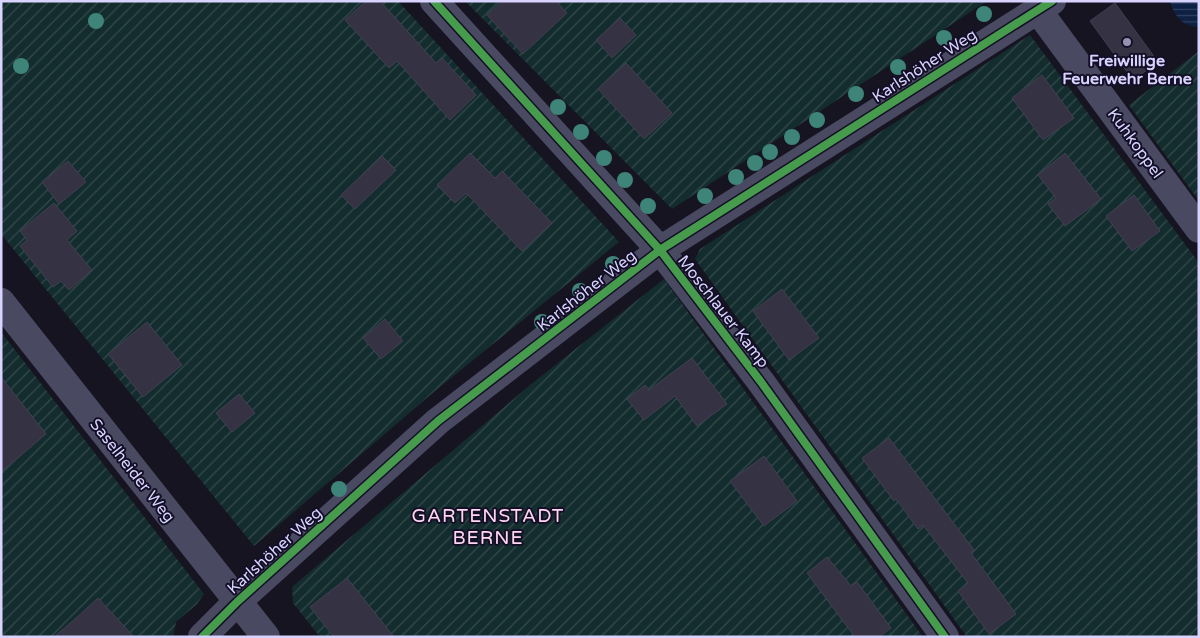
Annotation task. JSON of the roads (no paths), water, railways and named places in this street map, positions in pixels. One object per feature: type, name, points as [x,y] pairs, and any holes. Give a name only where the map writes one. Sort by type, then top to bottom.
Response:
[{"type":"street","name":"Moschlauer Kamp","points":[[434,1],[660,250],[761,382],[945,637]]},
{"type":"street","name":"Karlshöher Weg","points":[[202,637],[237,602],[438,421],[660,250],[1045,5]]},
{"type":"street","name":"Kuhkoppel","points":[[1045,5],[1199,229]]},
{"type":"street","name":"Saselheider Weg","points":[[1,302],[266,637]]},
{"type":"water","points":[[1170,1],[1199,1],[1199,27],[1188,25],[1180,20]]},
{"type":"place","name":"Freiwillige Feuerwehr Berne","points":[[1127,42]]},
{"type":"district","name":"GARTENSTADT BERNE","points":[[488,526]]}]
